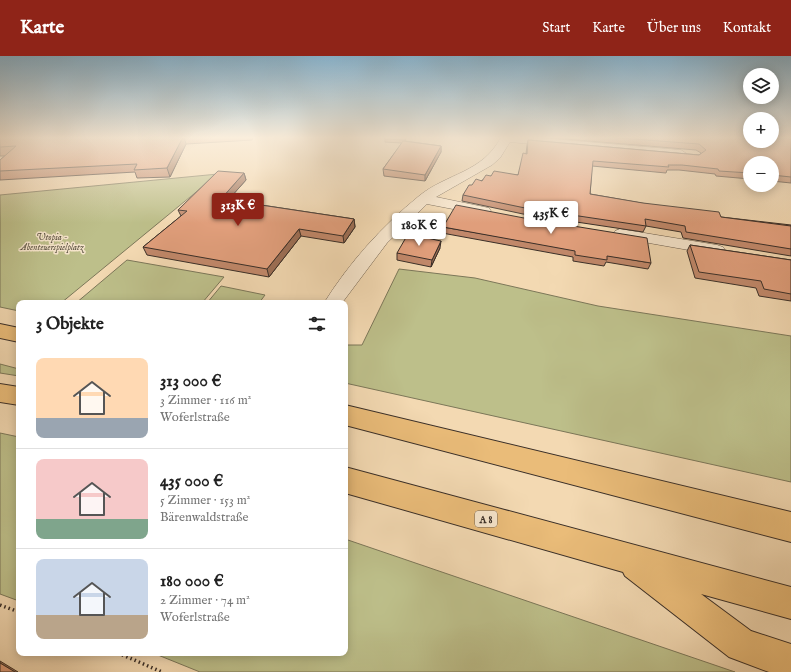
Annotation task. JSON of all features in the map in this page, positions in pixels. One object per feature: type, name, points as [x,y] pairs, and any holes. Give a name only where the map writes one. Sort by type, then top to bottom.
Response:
[{"type":"highway","points":[[0,331],[16,334]]},
{"type":"highway","points":[[0,393],[16,396]]},
{"type":"highway","points":[[348,416],[791,527]]},
{"type":"highway","name":"A 8","points":[[348,481],[791,603]]},
{"type":"highway","points":[[627,558],[741,644],[791,662]]},
{"type":"street","points":[[335,300],[381,239],[407,212],[424,198],[486,166]]},
{"type":"street","points":[[424,198],[439,203],[500,214]]},
{"type":"street","points":[[609,232],[730,252]]},
{"type":"path","points":[[0,605],[16,611]]},
{"type":"path","points":[[125,656],[162,672]]},
{"type":"green space","name":"Utopia - Abenteuerspielplatz","points":[[218,174],[65,300],[16,300],[16,310],[0,307],[0,195]]},
{"type":"green space","points":[[127,260],[224,277],[205,300],[80,300]]},
{"type":"green space","points":[[399,269],[475,278],[598,306],[791,336],[791,482],[348,384],[348,345],[362,345]]},
{"type":"green space","points":[[221,286],[265,295],[261,300],[209,300]]},
{"type":"green space","points":[[0,364],[16,368],[16,376],[0,373]]},
{"type":"green space","points":[[0,433],[16,436],[16,600],[0,594]]},
{"type":"green space","points":[[348,540],[735,672],[200,672],[160,656],[348,656]]},
{"type":"building","points":[[0,166],[103,166],[0,171]]},
{"type":"building","points":[[136,166],[168,166],[167,168],[134,170]]},
{"type":"building","points":[[385,166],[430,166],[425,175],[383,169]]},
{"type":"building","points":[[520,166],[593,166],[590,194],[643,203],[719,212],[721,217],[791,226],[791,249],[686,232],[685,226],[645,219],[646,226],[525,208],[463,195],[469,185],[472,185],[476,179],[482,181],[486,175],[491,176],[494,171],[518,175]]},
{"type":"building","points":[[689,166],[743,166],[743,173],[719,171],[718,169]]},
{"type":"building","points":[[779,166],[791,166],[791,177],[779,176]]},
{"type":"building","points":[[218,171],[244,173],[221,199],[354,219],[343,236],[299,229],[267,269],[143,247],[187,211],[178,210]]},
{"type":"building","points":[[456,205],[524,218],[647,238],[651,263],[607,256],[607,260],[575,255],[575,251],[443,227]]},
{"type":"building","points":[[408,234],[441,241],[432,260],[397,253]]},
{"type":"building","points":[[690,245],[791,260],[791,294],[764,289],[761,281],[699,272]]},
{"type":"building","points":[[0,663],[15,672],[0,672]]}]
